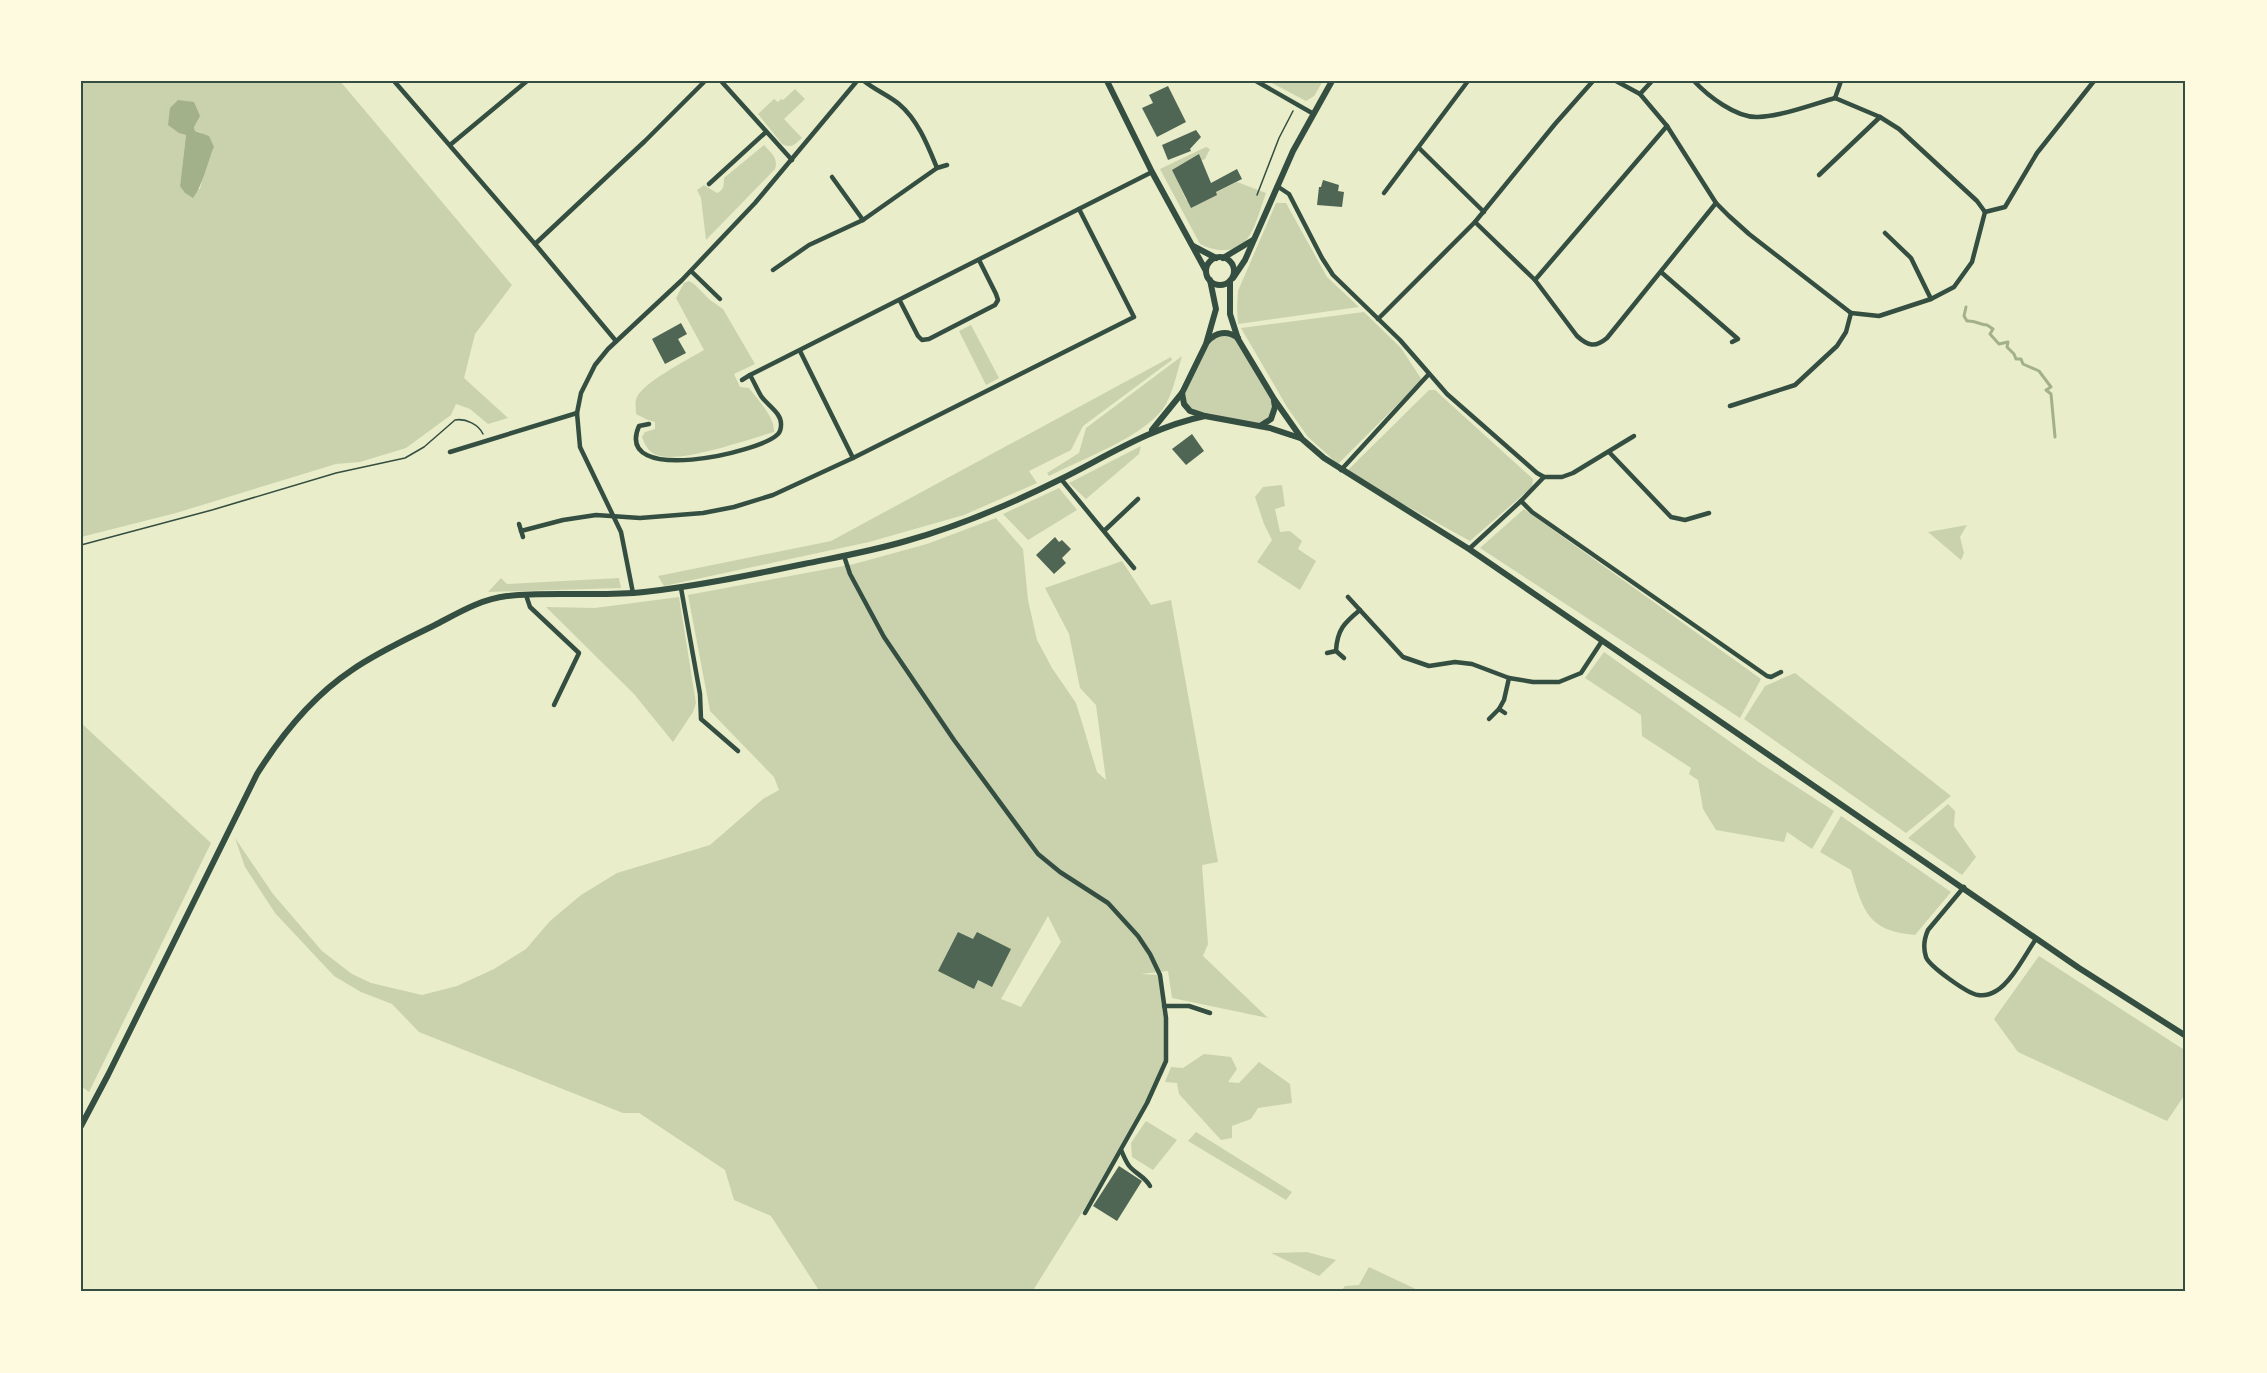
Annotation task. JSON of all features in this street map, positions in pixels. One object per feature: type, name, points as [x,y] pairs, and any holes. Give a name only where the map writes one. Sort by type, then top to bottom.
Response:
[{"type":"main road","points":[[1107,81],[1152,172],[1206,271],[1216,309],[1206,344],[1182,393],[1149,432]]},
{"type":"main road","points":[[1210,280],[1222,285],[1231,280],[1241,267],[1276,186],[1312,113],[1332,81]]},
{"type":"main road","points":[[1206,271],[1209,263],[1237,251],[1253,240]]},
{"type":"main road","points":[[1192,245],[1233,266],[1230,314],[1238,339],[1274,399],[1302,439],[1324,458],[1469,549],[1964,887],[2036,939],[2186,1036]]},
{"type":"main road","points":[[1206,344],[1215,335],[1222,333],[1228,333],[1238,339]]},
{"type":"main road","points":[[1182,393],[1187,408],[1204,416],[1260,426],[1289,433],[1302,439]]},
{"type":"main road","points":[[1260,426],[1271,419],[1275,407],[1274,399]]},
{"type":"main road","points":[[81,1126],[257,774],[286,732],[334,684],[353,669],[475,604],[498,597],[633,593],[681,588],[904,542],[976,518],[1061,479],[1149,432],[1183,420],[1204,416]]},
{"type":"street","points":[[394,81],[616,341]]},
{"type":"street","points":[[450,145],[528,81]]},
{"type":"street","points":[[535,244],[705,81]]},
{"type":"street","points":[[721,81],[792,160]]},
{"type":"street","points":[[633,593],[621,532],[615,515],[580,447],[577,413],[581,393],[595,365],[616,341],[691,271],[755,203],[857,81]]},
{"type":"street","points":[[864,81],[901,106],[910,116],[923,136],[937,168]]},
{"type":"street","points":[[1256,81],[1312,113]]},
{"type":"street","points":[[1384,193],[1468,81]]},
{"type":"street","points":[[1378,319],[1475,222],[1555,123],[1593,81]]},
{"type":"street","points":[[1616,81],[1640,94],[1667,126],[1716,203],[1749,234],[1851,313],[1879,316],[1931,299],[1954,286],[1972,262],[1985,212]]},
{"type":"street","points":[[1640,94],[1652,81]]},
{"type":"street","points":[[1694,81],[1720,103],[1743,114],[1756,117],[1803,108],[1835,98],[1880,117],[1899,129],[1956,180],[1985,212]]},
{"type":"street","points":[[1835,98],[1841,81]]},
{"type":"street","points":[[1985,212],[2005,207],[2037,153],[2094,81]]},
{"type":"street","points":[[1819,175],[1880,117]]},
{"type":"street","points":[[1535,280],[1667,126]]},
{"type":"street","points":[[709,184],[766,132]]},
{"type":"street","points":[[1419,148],[1484,212]]},
{"type":"street","points":[[773,270],[809,245],[863,220],[937,168],[947,165]]},
{"type":"street","points":[[742,380],[1152,172]]},
{"type":"street","points":[[832,177],[863,220]]},
{"type":"street","points":[[1276,186],[1289,194],[1333,275],[1400,340],[1428,375],[1447,394],[1537,473],[1544,477],[1567,476],[1634,436]]},
{"type":"street","points":[[1475,222],[1535,280],[1577,336],[1592,346],[1600,344],[1607,338],[1716,203]]},
{"type":"street","points":[[521,531],[563,520],[615,515],[640,518],[672,516],[734,507],[794,488],[1134,317],[1079,209]]},
{"type":"street","points":[[1885,233],[1911,258],[1931,299]]},
{"type":"street","points":[[900,301],[922,340],[929,339],[995,305],[998,300],[996,294],[979,260]]},
{"type":"street","points":[[691,271],[720,299]]},
{"type":"street","points":[[1661,272],[1738,339],[1732,342]]},
{"type":"street","points":[[1730,406],[1795,385],[1837,346],[1846,332],[1851,313]]},
{"type":"street","points":[[800,351],[853,458]]},
{"type":"street","points":[[637,419],[639,426],[636,434],[639,448],[645,455],[662,460],[696,459],[718,455],[768,440],[777,435],[781,422],[750,375]]},
{"type":"street","points":[[1341,470],[1428,375]]},
{"type":"street","points":[[450,452],[577,413]]},
{"type":"street","points":[[639,426],[649,424]]},
{"type":"street","points":[[1610,452],[1671,517],[1685,520],[1709,513]]},
{"type":"street","points":[[1469,549],[1544,477]]},
{"type":"street","points":[[1061,479],[1134,568]]},
{"type":"street","points":[[1104,531],[1138,499]]},
{"type":"street","points":[[1521,501],[1532,512],[1767,676],[1771,678],[1781,672]]},
{"type":"street","points":[[519,524],[523,537]]},
{"type":"street","points":[[844,556],[850,574],[884,637],[960,748],[1038,854],[1060,872],[1108,903],[1138,936],[1160,975],[1164,1006],[1166,1061],[1122,1150],[1085,1213]]},
{"type":"street","points":[[681,588],[700,694],[701,718],[738,751]]},
{"type":"street","points":[[526,595],[530,607],[579,653],[554,705]]},
{"type":"street","points":[[1348,597],[1403,657],[1429,666],[1455,662],[1472,664],[1509,678],[1547,683],[1568,680],[1581,673],[1602,641]]},
{"type":"street","points":[[1336,651],[1337,636],[1346,621],[1360,610]]},
{"type":"street","points":[[1327,653],[1336,651]]},
{"type":"street","points":[[1336,651],[1344,658]]},
{"type":"street","points":[[1489,719],[1504,700],[1509,678]]},
{"type":"street","points":[[1499,709],[1505,713]]},
{"type":"street","points":[[1964,887],[1928,930],[1924,938],[1924,947],[1929,963],[1968,992],[1977,995],[1997,990],[2007,982],[2036,939]]},
{"type":"street","points":[[1164,1006],[1189,1006],[1210,1013]]},
{"type":"street","points":[[1122,1150],[1125,1161],[1131,1169],[1146,1179],[1149,1186]]},
{"type":"path","points":[[1257,195],[1279,138],[1296,104]]},
{"type":"path","points":[[81,545],[201,513],[336,473],[405,458],[424,447],[455,420],[466,420],[482,430],[486,441]]},
{"type":"shaded area","points":[[81,81],[340,81],[512,285],[475,334],[464,378],[508,418],[488,424],[470,409],[456,404],[451,415],[406,448],[360,462],[336,464],[176,513],[81,537]],"holes":[[[194,127],[195,131],[200,132],[214,147],[200,189],[180,186],[186,135]]]},
{"type":"shaded area","points":[[1268,81],[1323,81],[1314,96],[1306,101]]},
{"type":"shaded area","points":[[795,89],[805,99],[784,119],[802,138],[788,146],[782,144],[758,114],[774,99],[778,102],[783,100]]},
{"type":"shaded area","points":[[178,100],[194,102],[200,116],[194,127],[195,131],[209,136],[214,147],[193,198],[180,186],[186,135],[168,125],[170,108]]},
{"type":"shaded area","points":[[764,145],[775,158],[775,169],[706,240],[701,198],[697,190],[704,185],[719,192],[723,187],[724,178]]},
{"type":"shaded area","points":[[1206,147],[1210,149],[1205,159],[1196,163],[1178,182],[1186,200],[1198,201],[1237,182],[1266,193],[1248,238],[1232,249],[1212,249],[1200,244],[1160,169]]},
{"type":"shaded area","points":[[1276,203],[1286,203],[1327,277],[1359,307],[1238,324],[1238,291]]},
{"type":"shaded area","points":[[689,281],[723,309],[755,364],[734,374],[740,387],[749,388],[765,409],[772,420],[774,432],[697,454],[667,457],[656,455],[646,445],[642,437],[645,432],[655,429],[655,422],[636,414],[636,402],[638,395],[650,383],[704,350],[676,298],[684,283]]},
{"type":"shaded area","points":[[1364,312],[1401,348],[1422,380],[1338,464],[1308,437],[1287,407],[1241,328]]},
{"type":"shaded area","points":[[971,325],[999,378],[986,385],[959,331]]},
{"type":"shaded area","points":[[1215,335],[1233,335],[1274,399],[1274,414],[1260,426],[1205,416],[1184,404],[1185,384],[1206,344]]},
{"type":"shaded area","points":[[1182,356],[1166,404],[1145,426],[1113,446],[1049,476],[1047,473],[1079,453],[1086,428]]},
{"type":"shaded area","points":[[1171,357],[1172,360],[1083,426],[1071,450],[1029,471],[1037,483],[964,515],[869,542],[664,586],[658,576],[831,541]]},
{"type":"shaded area","points":[[1429,390],[1435,390],[1533,479],[1532,487],[1470,541],[1347,471]]},
{"type":"shaded area","points":[[1141,446],[1139,454],[1086,499],[1069,483]]},
{"type":"shaded area","points":[[1282,485],[1285,506],[1275,509],[1280,532],[1290,531],[1302,541],[1298,549],[1316,561],[1300,590],[1257,562],[1272,540],[1255,497],[1263,487]]},
{"type":"shaded area","points":[[1059,488],[1077,510],[1028,540],[1003,514]]},
{"type":"shaded area","points":[[1524,509],[1761,679],[1740,718],[1480,548]]},
{"type":"shaded area","points":[[996,518],[1023,549],[1028,600],[1037,640],[1052,668],[1076,703],[1097,772],[1106,780],[1096,705],[1080,688],[1069,634],[1045,588],[1122,561],[1151,605],[1171,600],[1218,862],[1202,865],[1208,944],[1203,956],[1268,1018],[1172,998],[1168,971],[1141,974],[1160,975],[1164,1006],[1166,1061],[1121,1150],[1032,1292],[820,1292],[771,1216],[734,1200],[725,1170],[639,1113],[623,1113],[419,1032],[392,1004],[361,992],[334,976],[275,913],[245,867],[235,838],[273,894],[322,951],[352,974],[371,983],[422,995],[457,986],[494,969],[526,949],[550,921],[581,895],[617,873],[710,845],[763,799],[779,790],[774,777],[710,711],[688,595],[854,564],[927,544]],"holes":[[[1048,916],[1061,942],[1021,1007],[1001,999]]]},
{"type":"shaded area","points":[[1967,525],[1960,537],[1964,553],[1961,560],[1928,532]]},
{"type":"shaded area","points":[[501,578],[507,584],[619,578],[621,588],[488,592]]},
{"type":"shaded area","points":[[679,597],[696,703],[693,712],[673,742],[634,694],[546,607],[595,608]]},
{"type":"shaded area","points":[[1604,652],[1760,763],[1834,811],[1812,849],[1787,832],[1784,842],[1716,830],[1703,809],[1698,780],[1689,774],[1691,768],[1642,736],[1641,715],[1585,678]]},
{"type":"shaded area","points":[[1795,673],[1951,796],[1906,833],[1744,719],[1765,686]]},
{"type":"shaded area","points":[[81,723],[211,843],[89,1092],[81,1086]]},
{"type":"shaded area","points":[[1948,804],[1955,811],[1954,826],[1976,857],[1962,875],[1908,838]]},
{"type":"shaded area","points":[[1841,816],[1951,892],[1915,935],[1899,933],[1877,923],[1864,908],[1851,870],[1820,852]]},
{"type":"shaded area","points":[[2039,956],[2186,1051],[2186,1093],[2167,1121],[2018,1052],[1994,1019]]},
{"type":"shaded area","points":[[1204,1054],[1231,1057],[1237,1069],[1228,1082],[1239,1083],[1259,1062],[1290,1084],[1292,1103],[1258,1108],[1251,1119],[1232,1126],[1232,1138],[1221,1140],[1179,1094],[1177,1083],[1165,1082],[1171,1067],[1183,1068]]},
{"type":"shaded area","points":[[1146,1121],[1177,1140],[1153,1170],[1132,1157],[1131,1143]]},
{"type":"shaded area","points":[[1196,1132],[1292,1192],[1286,1200],[1188,1141]]},
{"type":"shaded area","points":[[1307,1252],[1336,1260],[1319,1276],[1271,1253]]},
{"type":"shaded area","points":[[1369,1267],[1422,1292],[1340,1292],[1345,1286],[1359,1285]]},
{"type":"building","points":[[1168,86],[1186,122],[1157,137],[1142,108],[1153,103],[1149,95]]},
{"type":"building","points":[[1196,130],[1201,137],[1190,149],[1191,151],[1168,160],[1162,145]]},
{"type":"building","points":[[1199,154],[1211,183],[1237,169],[1242,179],[1191,208],[1172,170]]},
{"type":"building","points":[[1323,180],[1339,185],[1338,191],[1344,192],[1342,207],[1317,205],[1319,187]]},
{"type":"building","points":[[681,323],[687,334],[678,339],[686,353],[665,364],[652,339]]},
{"type":"building","points":[[1192,434],[1204,451],[1186,465],[1172,449]]},
{"type":"building","points":[[1055,537],[1071,549],[1062,558],[1066,563],[1054,574],[1036,555]]},
{"type":"building","points":[[958,932],[973,939],[977,932],[1011,949],[992,987],[978,980],[974,989],[938,971]]},
{"type":"building","points":[[1119,1166],[1142,1181],[1117,1221],[1093,1206]]},
{"type":"waterway","points":[[1966,307],[1964,316],[1967,321],[1987,325],[1993,329],[1990,334],[1999,344],[2008,342],[2007,347],[2016,359],[2021,359],[2023,364],[2039,371],[2051,387],[2046,390],[2051,394],[2055,437]]}]
